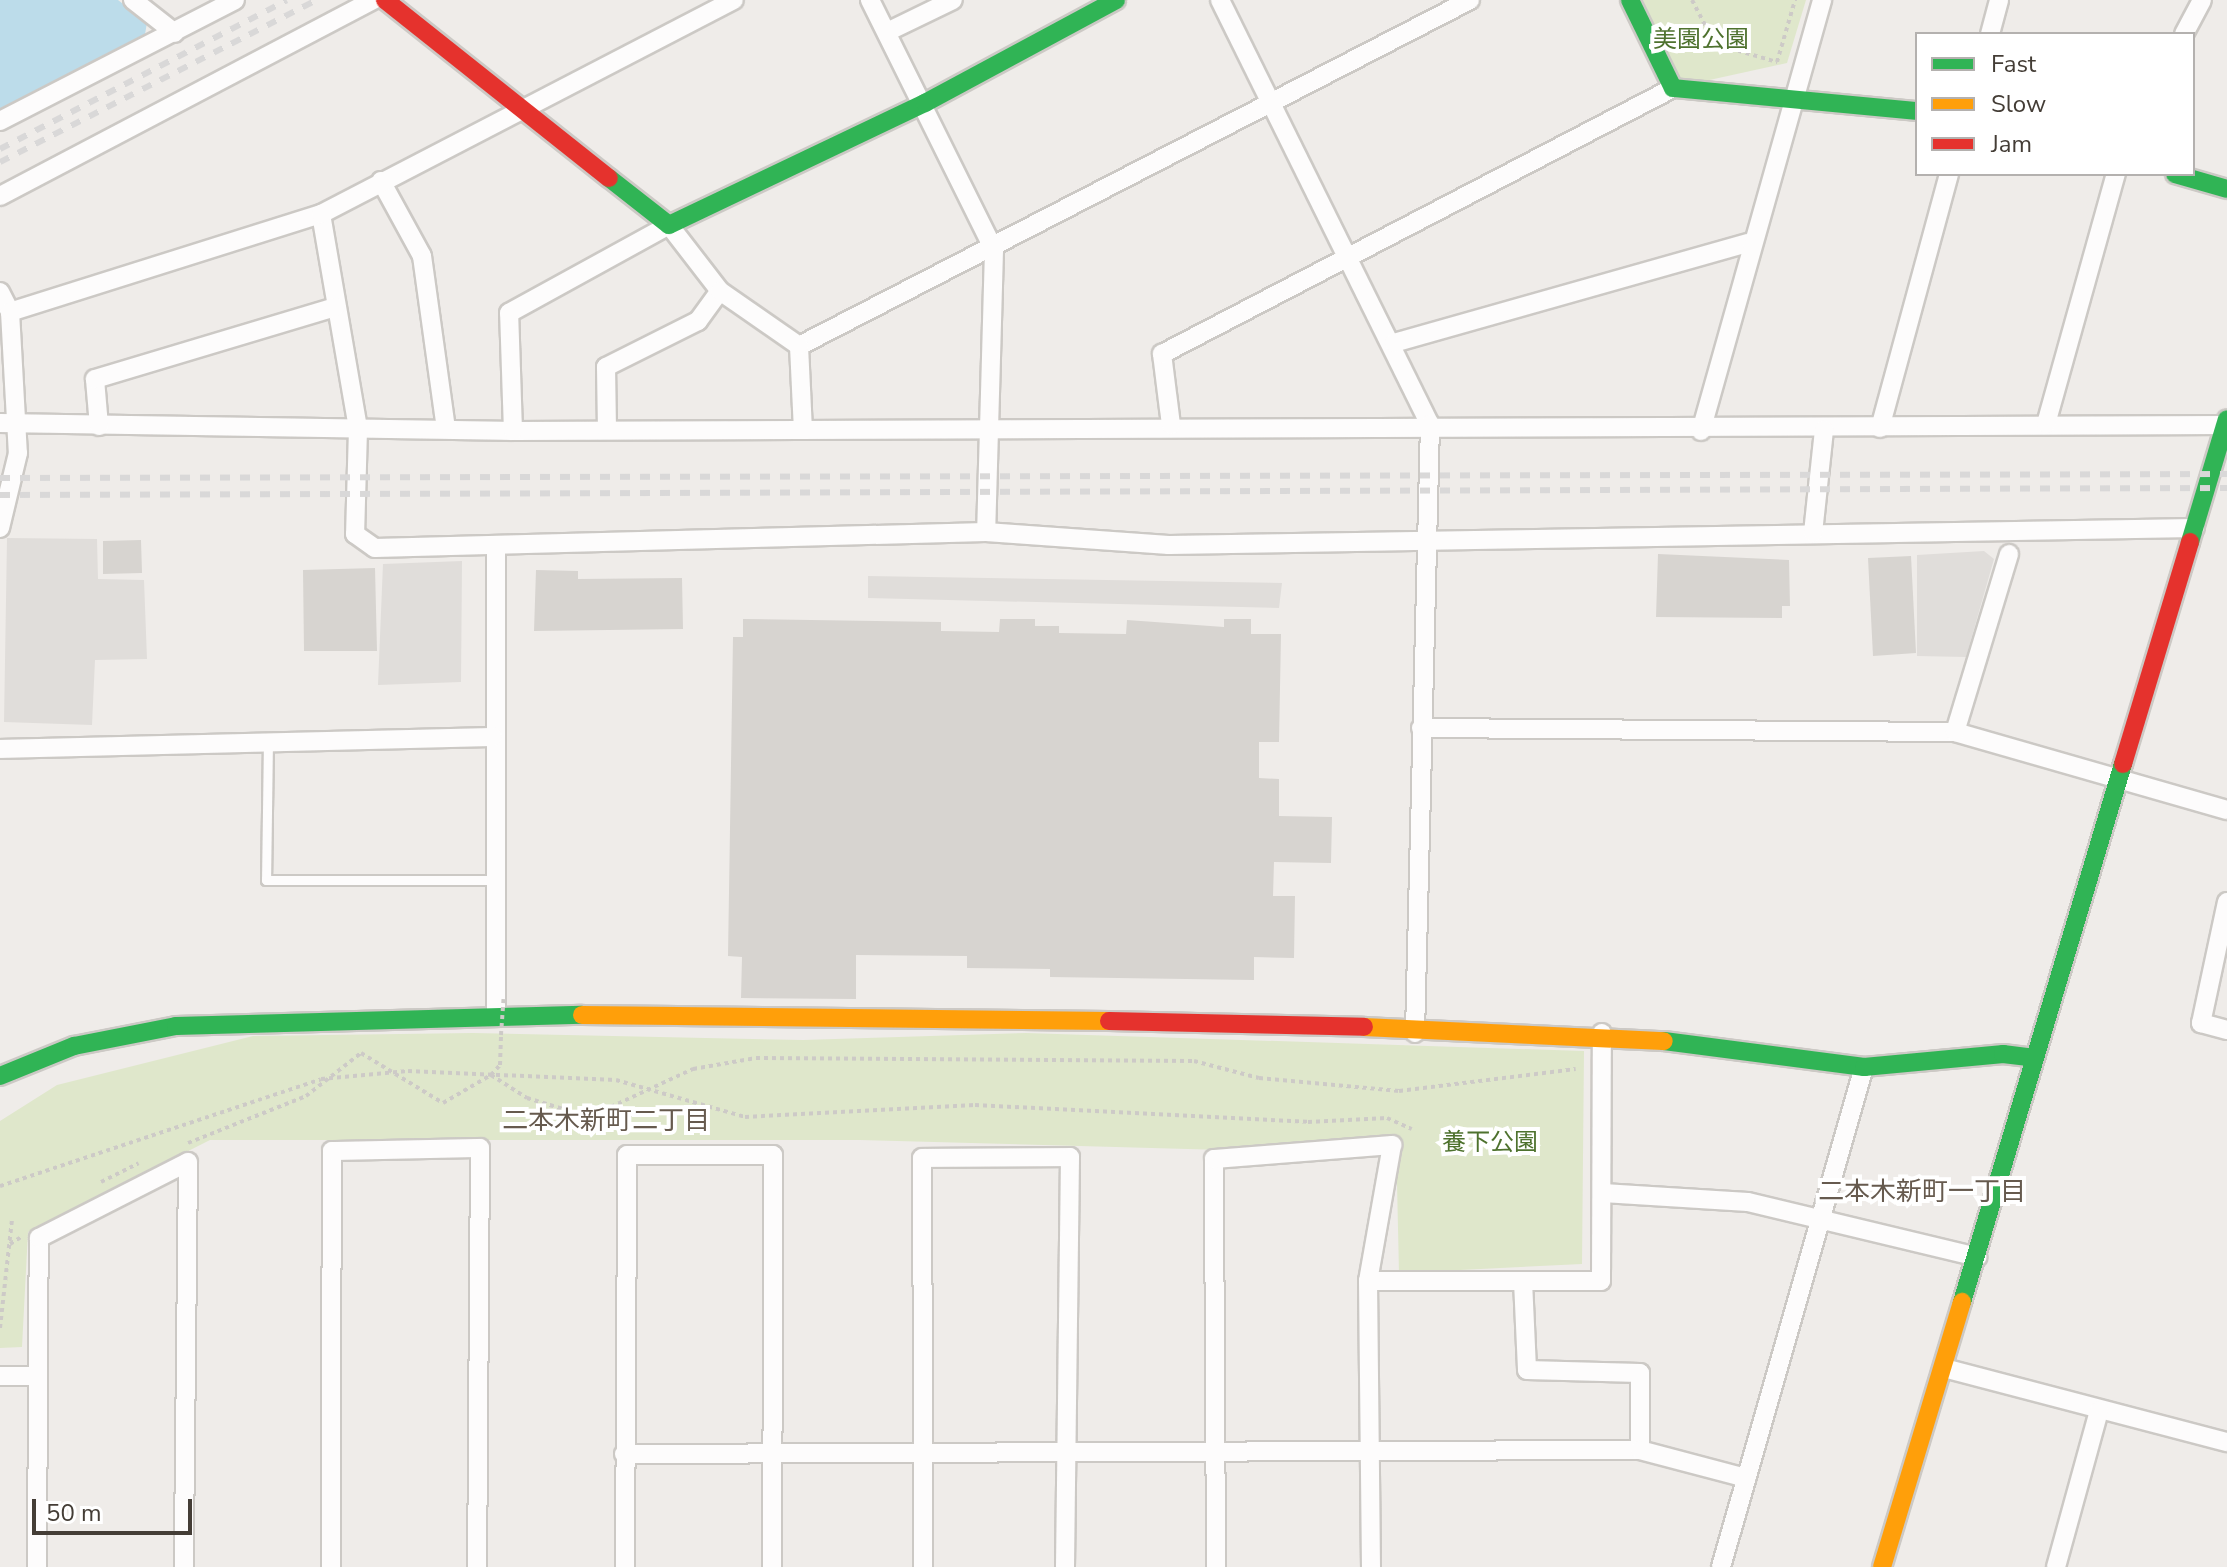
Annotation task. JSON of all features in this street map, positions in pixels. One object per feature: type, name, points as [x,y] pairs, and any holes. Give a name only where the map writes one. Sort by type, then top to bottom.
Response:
[{"type":"street","points":[[133,0],[175,33]]},
{"type":"street","points":[[0,121],[235,0]]},
{"type":"street","points":[[0,196],[374,0]]},
{"type":"street","points":[[385,0],[669,225],[720,291],[799,346]]},
{"type":"street","points":[[10,312],[321,214],[734,0]]},
{"type":"street","points":[[870,0],[925,103],[994,250],[993,428],[986,532]]},
{"type":"street","points":[[887,32],[953,0]]},
{"type":"street","points":[[513,431],[509,313],[669,225],[925,103],[1116,0]]},
{"type":"street","points":[[1220,0],[1394,343],[1430,424],[1415,1033]]},
{"type":"street","points":[[799,346],[994,250],[1272,101],[1470,0]]},
{"type":"street","points":[[1630,0],[1673,88]]},
{"type":"street","points":[[1701,431],[1748,243],[1822,0]]},
{"type":"street","points":[[1991,32],[1999,0]]},
{"type":"street","points":[[2185,32],[2202,0]]},
{"type":"street","points":[[1171,425],[1162,354],[1673,88],[1792,96],[1915,111]]},
{"type":"street","points":[[1880,428],[1948,176]]},
{"type":"street","points":[[2046,424],[2115,176]]},
{"type":"street","points":[[2182,176],[2227,189]]},
{"type":"street","points":[[381,181],[422,256],[446,428]]},
{"type":"street","points":[[321,214],[358,429],[354,521],[360,542],[375,548],[986,532],[1169,545],[2195,528]]},
{"type":"street","points":[[1394,343],[1748,243]]},
{"type":"street","points":[[607,430],[606,367],[698,321],[720,291]]},
{"type":"street","points":[[0,292],[10,312],[9,424],[0,528]]},
{"type":"street","points":[[99,426],[95,379],[335,307]]},
{"type":"street","points":[[799,346],[803,430]]},
{"type":"street","points":[[9,424],[513,431],[1430,424],[1701,431],[2226,423],[1882,1567]]},
{"type":"street","points":[[1813,533],[1824,430]]},
{"type":"street","points":[[496,546],[493,737],[496,1015]]},
{"type":"street","points":[[1955,732],[2009,554]]},
{"type":"street","points":[[1421,728],[1955,732],[2122,776],[2227,810]]},
{"type":"street","points":[[0,749],[268,740],[493,737]]},
{"type":"street","points":[[2227,902],[2201,1023],[2227,1030]]},
{"type":"street","points":[[0,1076],[74,1046],[176,1026],[496,1015],[810,1014],[1415,1033],[1602,1033],[1864,1067],[2003,1054],[2035,1058]]},
{"type":"street","points":[[1368,1281],[1601,1281],[1602,1033]]},
{"type":"street","points":[[1721,1567],[1864,1067]]},
{"type":"street","points":[[1216,1567],[1214,1159],[1392,1145],[1368,1281],[1371,1567]]},
{"type":"street","points":[[331,1567],[332,1151],[480,1148],[477,1567]]},
{"type":"street","points":[[625,1567],[627,1155],[773,1155],[772,1567]]},
{"type":"street","points":[[923,1567],[927,1451],[922,1158],[1070,1157],[1065,1567]]},
{"type":"street","points":[[37,1567],[39,1238],[188,1162],[184,1567]]},
{"type":"street","points":[[1603,1193],[1748,1202],[1977,1257]]},
{"type":"street","points":[[1523,1281],[1527,1370],[1640,1373],[1640,1450]]},
{"type":"street","points":[[1944,1368],[2227,1442]]},
{"type":"street","points":[[0,1376],[38,1376]]},
{"type":"street","points":[[2056,1567],[2099,1411]]},
{"type":"street","points":[[624,1454],[1066,1449],[1217,1455],[1640,1450],[1746,1478]]},
{"type":"lane","points":[[268,740],[266,880],[494,880]]},
{"type":"path","points":[[1692,0],[1715,44],[1777,62],[1795,0]]},
{"type":"path","points":[[175,1148],[306,1096],[361,1053],[443,1103],[491,1075],[500,1065],[504,996]]},
{"type":"path","points":[[491,1075],[527,1098],[589,1117],[693,1069],[756,1058],[1194,1061],[1259,1078],[1399,1091],[1576,1069]]},
{"type":"path","points":[[0,1186],[328,1079],[393,1072],[616,1080],[745,1117],[975,1105],[1308,1122],[1387,1118],[1412,1129]]},
{"type":"path","points":[[93,1188],[146,1160]]},
{"type":"path","points":[[0,1328],[12,1219]]},
{"type":"path","points":[[10,1244],[34,1228]]},
{"type":"green space","name":"美園公園","points":[[1643,0],[1806,0],[1787,63],[1673,88]]},
{"type":"green space","name":"養下公園","points":[[473,1033],[803,1040],[1026,1033],[1584,1051],[1582,1264],[1399,1273],[1396,1138],[1224,1150],[860,1140],[210,1140],[28,1232],[22,1347],[0,1348],[0,1121],[57,1085],[253,1036]]},
{"type":"shaded area","points":[[7,538],[97,539],[98,579],[144,580],[147,659],[95,660],[92,725],[4,722]]},
{"type":"shaded area","points":[[1984,551],[1994,559],[1966,657],[1917,656],[1917,555]]},
{"type":"shaded area","points":[[462,561],[461,682],[378,685],[383,564]]},
{"type":"shaded area","points":[[868,576],[1282,583],[1279,608],[868,598]]},
{"type":"water","points":[[0,0],[118,0],[147,23],[145,34],[0,109]]},
{"type":"building","points":[[141,540],[142,573],[103,574],[103,541]]},
{"type":"building","points":[[1658,554],[1789,560],[1790,606],[1782,606],[1782,618],[1656,617]]},
{"type":"building","points":[[1911,556],[1916,653],[1873,656],[1868,558]]},
{"type":"building","points":[[375,568],[377,651],[304,651],[303,570]]},
{"type":"building","points":[[536,570],[578,571],[578,579],[682,578],[683,629],[534,631]]},
{"type":"building","points":[[743,619],[941,622],[941,631],[999,632],[1000,619],[1035,619],[1035,626],[1059,626],[1059,633],[1126,634],[1127,620],[1224,627],[1224,619],[1251,619],[1251,634],[1281,634],[1279,742],[1259,742],[1259,778],[1279,779],[1279,816],[1332,817],[1331,863],[1274,862],[1273,896],[1295,896],[1294,958],[1254,957],[1254,980],[1050,977],[1050,969],[967,968],[967,956],[856,955],[856,999],[741,998],[742,957],[728,956],[733,637],[743,637]]},
{"type":"railway","points":[[0,149],[287,0]]},
{"type":"railway","points":[[0,162],[317,0]]},
{"type":"railway","points":[[0,478],[2227,474]]},
{"type":"railway","points":[[0,495],[2227,488]]},
{"type":"traffic: fast","points":[[609,178],[669,225],[925,103],[1116,0]]},
{"type":"traffic: fast","points":[[1630,0],[1673,88],[1915,111]]},
{"type":"traffic: fast","points":[[2182,176],[2227,189]]},
{"type":"traffic: fast","points":[[2190,542],[2227,419]]},
{"type":"traffic: fast","points":[[1962,1302],[2123,764]]},
{"type":"traffic: fast","points":[[0,1076],[74,1046],[176,1026],[582,1015]]},
{"type":"traffic: fast","points":[[1664,1041],[1864,1067],[2003,1054],[2035,1058]]},
{"type":"traffic: slow","points":[[582,1015],[1109,1021]]},
{"type":"traffic: slow","points":[[1364,1027],[1664,1041]]},
{"type":"traffic: slow","points":[[1882,1567],[1962,1302]]},
{"type":"traffic: jam","points":[[385,0],[609,178]]},
{"type":"traffic: jam","points":[[2123,764],[2190,542]]},
{"type":"traffic: jam","points":[[1109,1021],[1364,1027]]},
{"type":"district","name":"二本木新町二丁目","points":[[606,1121]]},
{"type":"district","name":"二本木新町一丁目","points":[[1922,1192]]}]
